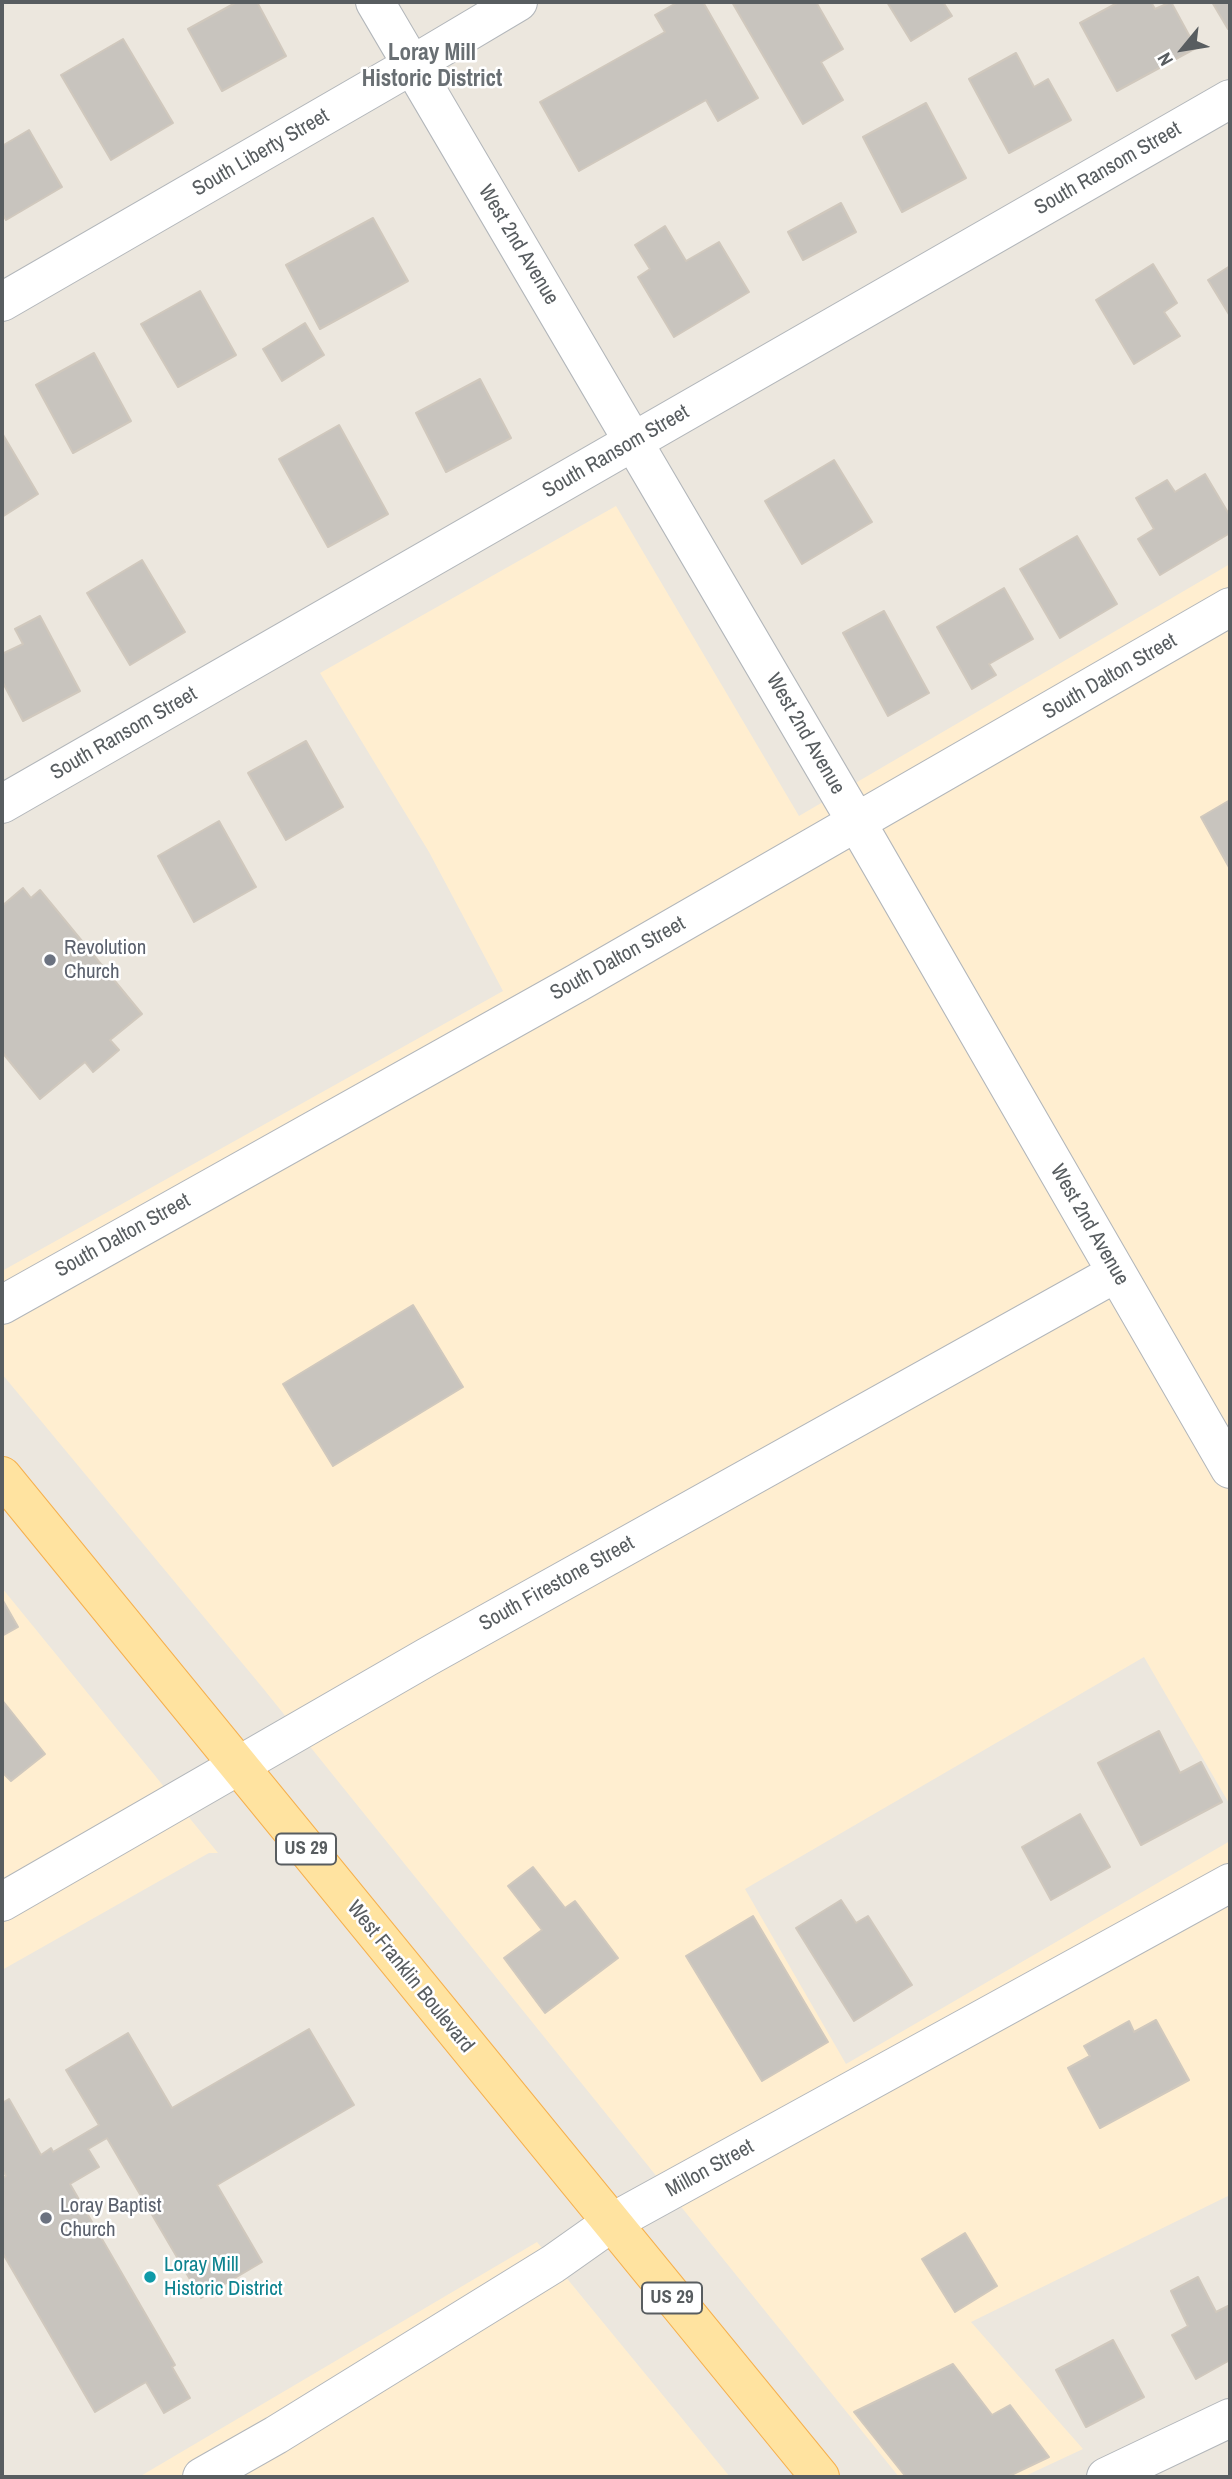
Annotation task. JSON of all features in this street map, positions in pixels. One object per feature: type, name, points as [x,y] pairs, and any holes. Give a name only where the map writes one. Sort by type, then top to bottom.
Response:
[{"type":"main road","name":"West Franklin Boulevard","points":[[2,1476],[820,2477]]},
{"type":"street","name":"West 2nd Avenue","points":[[375,2],[857,824],[1230,1469]]},
{"type":"street","name":"South Liberty Street","points":[[2,302],[518,2]]},
{"type":"street","name":"South Ransom Street","points":[[2,804],[1230,99]]},
{"type":"street","name":"South Dalton Street","points":[[2,1304],[857,824],[1230,607]]},
{"type":"street","name":"South Firestone Street","points":[[2,1902],[238,1764],[687,1510],[1116,1273]]},
{"type":"street","name":"Millon Street","points":[[202,2477],[276,2435],[541,2271],[611,2223],[1230,1883]]},
{"type":"street","points":[[1106,2477],[1230,2418]]},
{"type":"shaded area","points":[[616,506],[799,816],[1230,564],[1230,1805],[1144,1657],[745,1889],[846,2064],[1230,1841],[1230,2195],[971,2322],[1083,2449],[1023,2477],[899,2477],[262,1687],[2,1374],[2,1271],[503,991],[429,852],[320,673]]},
{"type":"shaded area","points":[[2,1588],[218,1853],[209,1853],[2,1970]]},
{"type":"shaded area","points":[[537,2242],[730,2477],[139,2477]]},
{"type":"building","points":[[237,2],[257,2],[286,56],[222,91],[188,29]]},
{"type":"building","points":[[678,2],[703,2],[758,98],[718,121],[706,100],[579,171],[540,102],[665,32],[655,15]]},
{"type":"building","points":[[732,2],[816,2],[843,49],[821,62],[843,100],[803,124]]},
{"type":"building","points":[[887,2],[943,2],[952,16],[911,41]]},
{"type":"building","points":[[1119,2],[1151,2],[1155,9],[1171,2],[1196,48],[1117,91],[1080,23]]},
{"type":"building","points":[[1212,2],[1230,2],[1230,28],[1228,29]]},
{"type":"building","points":[[123,39],[173,123],[111,160],[61,75]]},
{"type":"building","points":[[1016,53],[1034,87],[1048,79],[1071,120],[1009,153],[969,79]]},
{"type":"building","points":[[926,103],[966,178],[902,212],[863,137]]},
{"type":"building","points":[[29,130],[62,187],[6,220],[2,213],[2,146]]},
{"type":"building","points":[[841,203],[856,232],[803,260],[788,232]]},
{"type":"building","points":[[373,218],[408,281],[320,329],[286,265]]},
{"type":"building","points":[[665,226],[686,261],[719,242],[749,292],[674,337],[638,277],[650,269],[635,245]]},
{"type":"building","points":[[1153,264],[1177,303],[1164,312],[1180,336],[1134,364],[1096,300]]},
{"type":"building","points":[[1230,266],[1230,316],[1208,280]]},
{"type":"building","points":[[200,291],[236,355],[178,387],[141,324]]},
{"type":"building","points":[[305,323],[324,355],[282,381],[263,349]]},
{"type":"building","points":[[94,353],[131,421],[73,453],[36,385]]},
{"type":"building","points":[[480,379],[511,438],[446,472],[416,413]]},
{"type":"building","points":[[339,425],[388,514],[328,547],[279,459]]},
{"type":"building","points":[[2,433],[38,494],[2,517]]},
{"type":"building","points":[[834,460],[872,522],[802,564],[765,501]]},
{"type":"building","points":[[1205,474],[1230,516],[1230,533],[1160,575],[1138,539],[1154,529],[1136,498],[1167,480],[1175,492]]},
{"type":"building","points":[[1077,536],[1117,604],[1060,638],[1020,569]]},
{"type":"building","points":[[142,560],[185,632],[130,665],[87,593]]},
{"type":"building","points":[[1004,588],[1033,639],[989,664],[996,675],[972,689],[937,627]]},
{"type":"building","points":[[884,611],[929,693],[888,716],[843,633]]},
{"type":"building","points":[[40,616],[80,691],[23,721],[2,681],[2,654],[23,644],[15,629]]},
{"type":"building","points":[[306,741],[343,807],[286,840],[248,773]]},
{"type":"building","points":[[1230,800],[1230,869],[1201,817]]},
{"type":"building","points":[[219,821],[256,887],[194,922],[158,856]]},
{"type":"building","name":"Revolution Church","points":[[23,888],[31,898],[40,890],[142,1014],[110,1040],[119,1050],[93,1072],[85,1062],[40,1099],[2,1052],[2,906]]},
{"type":"building","points":[[413,1305],[463,1387],[333,1466],[283,1384]]},
{"type":"building","points":[[2,1599],[18,1627],[2,1636]]},
{"type":"building","points":[[2,1700],[45,1754],[11,1781],[2,1772]]},
{"type":"building","points":[[1159,1731],[1180,1773],[1201,1762],[1222,1802],[1141,1845],[1098,1763]]},
{"type":"building","points":[[1080,1814],[1110,1867],[1051,1900],[1022,1847]]},
{"type":"building","points":[[533,1867],[565,1908],[575,1901],[618,1958],[545,2013],[504,1958],[542,1930],[508,1886]]},
{"type":"building","points":[[841,1900],[856,1923],[868,1916],[912,1985],[854,2021],[796,1928]]},
{"type":"building","points":[[753,1916],[828,2042],[762,2081],[686,1956]]},
{"type":"building","points":[[1156,2020],[1189,2080],[1100,2128],[1068,2068],[1090,2056],[1084,2046],[1129,2021],[1134,2032]]},
{"type":"building","name":"Loray Baptist Church","points":[[309,2029],[354,2105],[217,2185],[262,2262],[201,2298],[107,2138],[88,2149],[99,2167],[70,2184],[175,2365],[172,2367],[190,2398],[164,2413],[146,2382],[95,2412],[2,2252],[2,2179],[6,2176],[2,2169],[2,2103],[9,2099],[41,2155],[51,2148],[53,2152],[99,2125],[66,2070],[128,2033],[172,2108]]},
{"type":"building","points":[[965,2233],[997,2286],[955,2312],[922,2259]]},
{"type":"building","points":[[1198,2277],[1216,2312],[1230,2305],[1230,2360],[1196,2379],[1172,2335],[1188,2326],[1171,2291]]},
{"type":"building","points":[[1113,2340],[1144,2397],[1086,2427],[1056,2370]]},
{"type":"building","points":[[953,2364],[992,2415],[1010,2405],[1049,2457],[1007,2477],[906,2477],[854,2412]]},
{"type":"place","name":"Revolution Church","points":[[50,960]]},
{"type":"place","name":"Loray Baptist Church","points":[[46,2218]]},
{"type":"place","name":"Loray Mill Historic District","points":[[150,2277]]},
{"type":"district","name":"Loray Mill Historic District","points":[[432,67]]}]
